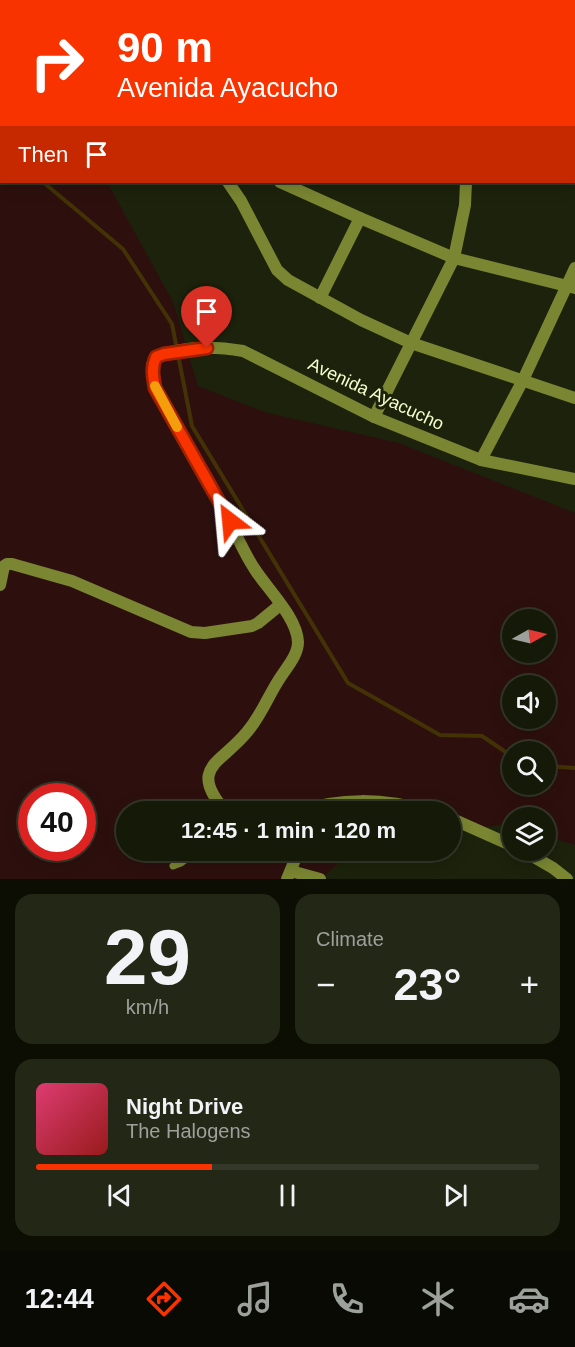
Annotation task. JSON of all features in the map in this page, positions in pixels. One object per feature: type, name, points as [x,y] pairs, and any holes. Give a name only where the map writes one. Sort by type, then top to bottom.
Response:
[{"type":"street","points":[[229,183],[241,201],[277,270],[288,280],[361,320],[411,343],[575,398]]},
{"type":"street","points":[[282,183],[454,258],[571,287]]},
{"type":"street","points":[[374,417],[454,258],[465,205],[466,183]]},
{"type":"street","points":[[320,298],[360,218]]},
{"type":"street","points":[[482,460],[571,287],[575,268]]},
{"type":"street","name":"Avenida Ayacucho","points":[[280,605],[253,568],[155,388],[152,365],[156,357],[219,347],[243,351],[374,417],[482,460],[541,474],[575,479]]},
{"type":"street","points":[[0,585],[4,566],[12,564],[72,580],[191,632],[206,633],[252,626],[280,605],[293,624],[296,633],[298,644],[296,654],[276,683],[260,715],[246,734],[215,763],[209,772],[210,791],[218,801]]},
{"type":"street","points":[[358,801],[377,801]]},
{"type":"street","points":[[461,823],[502,841]]},
{"type":"street","points":[[295,861],[289,875],[320,879]]},
{"type":"street","points":[[541,861],[567,879]]},
{"type":"lane","points":[[173,866],[184,861]]},
{"type":"shaded area","points":[[0,183],[108,183],[173,302],[198,386],[264,412],[399,443],[575,513],[575,845],[556,839],[556,807],[502,807],[502,824],[461,832],[461,801],[116,801],[116,861],[340,861],[321,879],[0,879]]},
{"type":"waterway","points":[[44,183],[123,249],[172,324],[192,426],[348,683],[440,735],[482,736],[502,750]]},
{"type":"waterway","points":[[556,767],[575,768]]},
{"type":"slow traffic","points":[[155,386],[177,427]]},
{"type":"route","points":[[207,348],[156,357],[152,365],[153,375],[155,388],[230,521]]}]
